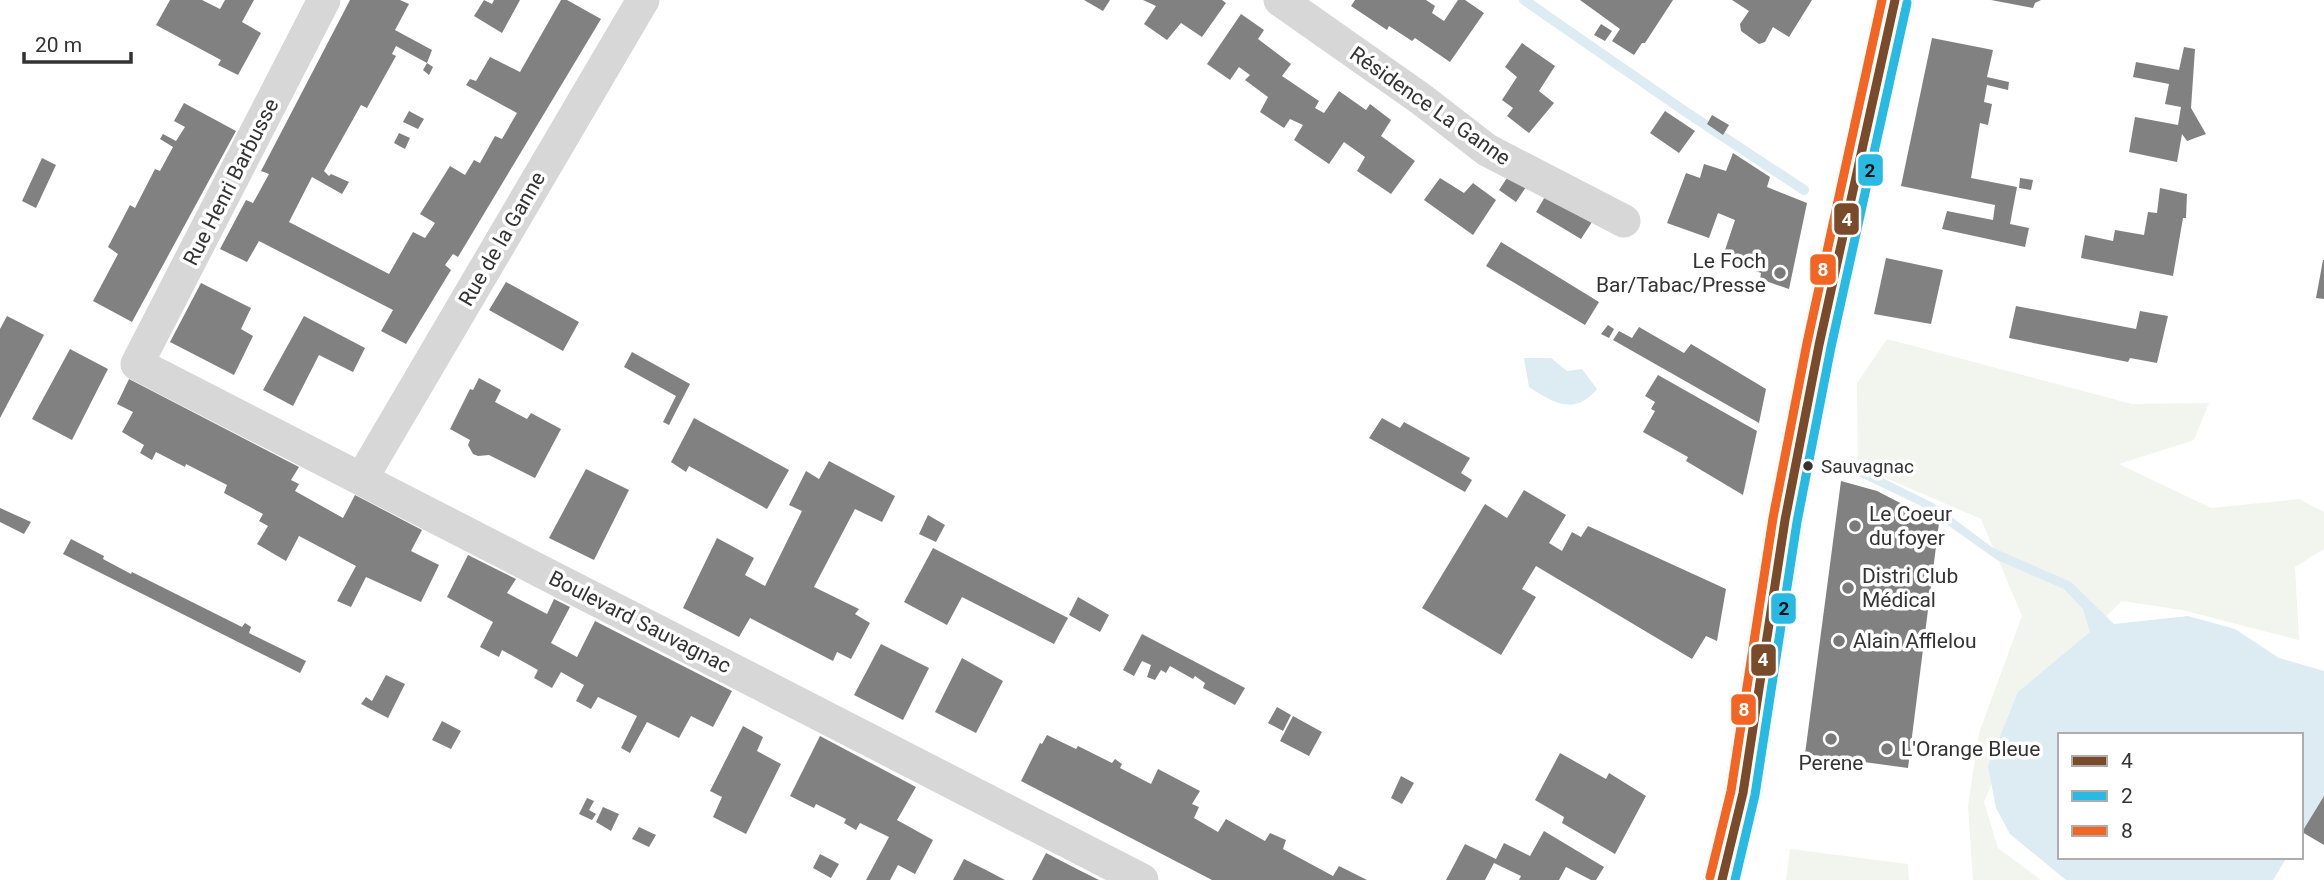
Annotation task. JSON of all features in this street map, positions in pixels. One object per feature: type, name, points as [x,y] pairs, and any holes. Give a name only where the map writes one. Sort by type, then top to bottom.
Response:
[{"type":"main road","points":[[1722,880],[1743,793],[1788,508],[1844,228],[1895,0]]},
{"type":"main road","points":[[1739,880],[1743,793]]},
{"type":"street","name":"Rue Henri Barbusse","points":[[137,364],[324,0]]},
{"type":"street","name":"Rue de la Ganne","points":[[362,478],[643,0]]},
{"type":"street","name":"Résidence La Ganne","points":[[1280,0],[1421,99],[1487,150],[1624,222]]},
{"type":"street","name":"Boulevard Sauvagnac","points":[[137,364],[1142,880]]},
{"type":"shaded area","points":[[1887,339],[2132,404],[2209,403],[2194,440],[2119,464],[2211,508],[2299,499],[2324,512],[2324,549],[2295,567],[2299,640],[2182,610],[2122,601],[2031,690],[1984,802],[1998,848],[2041,880],[1973,880],[1968,806],[1979,733],[2022,616],[1981,519],[1858,466],[1857,383]]},
{"type":"shaded area","points":[[1524,358],[1551,358],[1567,371],[1582,369],[1597,389],[1580,402],[1555,402],[1529,387]]},
{"type":"shaded area","points":[[1844,459],[1933,503],[1993,548],[2071,582],[2114,624],[2188,616],[2235,629],[2279,658],[2324,671],[2324,796],[2303,831],[2303,733],[2058,733],[2058,859],[2286,859],[2273,880],[2066,880],[2010,834],[1996,808],[1988,766],[2018,692],[2090,632],[2083,609],[2064,589],[1997,560],[1921,506],[1842,468]]},
{"type":"shaded area","points":[[1790,849],[1908,864],[1909,880],[1786,880]]},
{"type":"building","points":[[170,0],[202,0],[220,9],[225,0],[254,0],[242,22],[261,33],[238,75],[218,65],[221,60],[156,25]]},
{"type":"building","points":[[350,0],[400,0],[409,4],[395,30],[432,50],[427,63],[396,46],[392,54],[396,56],[367,108],[361,105],[324,171],[329,176],[331,174],[349,182],[342,194],[312,177],[289,222],[389,274],[413,232],[425,238],[435,223],[420,214],[450,166],[465,175],[474,160],[480,163],[495,136],[502,139],[517,113],[466,85],[470,79],[476,81],[490,57],[520,72],[561,0],[567,0],[601,19],[458,257],[453,254],[445,265],[451,270],[406,344],[381,331],[393,310],[259,241],[247,262],[220,249],[246,200],[253,203],[269,174],[261,171]]},
{"type":"building","points":[[484,0],[492,4],[494,0],[520,0],[502,33],[474,16]]},
{"type":"building","points":[[1084,0],[1110,0],[1103,11]]},
{"type":"building","points":[[1143,0],[1222,0],[1226,3],[1202,37],[1181,23],[1167,40],[1144,24],[1156,6]]},
{"type":"building","points":[[1355,0],[1426,0],[1435,6],[1432,13],[1444,21],[1458,0],[1465,0],[1484,13],[1450,62],[1415,38],[1412,41],[1389,26],[1387,30],[1351,6]]},
{"type":"building","points":[[1580,0],[1673,0],[1634,55],[1612,41],[1620,29]]},
{"type":"building","points":[[1732,0],[1812,0],[1789,37],[1773,27],[1765,42],[1759,44],[1741,31],[1740,24],[1749,11]]},
{"type":"building","points":[[1991,0],[2041,0],[2035,3],[2033,8]]},
{"type":"building","points":[[1241,14],[1264,30],[1258,39],[1291,64],[1282,76],[1319,101],[1315,108],[1324,113],[1339,91],[1366,110],[1370,104],[1391,120],[1381,136],[1415,161],[1391,194],[1357,171],[1365,157],[1344,142],[1329,164],[1294,140],[1303,125],[1290,119],[1284,128],[1260,112],[1268,97],[1245,80],[1250,75],[1239,67],[1230,80],[1207,64]]},
{"type":"building","points":[[1601,24],[1612,31],[1605,41],[1594,35]]},
{"type":"building","points":[[1932,38],[1993,50],[1987,77],[2009,82],[2008,90],[1987,85],[1984,102],[1992,104],[1988,125],[1980,123],[1971,178],[2017,187],[2010,224],[2029,228],[2025,247],[1942,229],[1947,211],[1993,220],[1995,205],[1901,186]]},
{"type":"building","points":[[1522,43],[1555,66],[1539,91],[1554,103],[1529,133],[1507,116],[1513,108],[1502,100],[1517,77],[1505,67]]},
{"type":"building","points":[[2184,47],[2195,49],[2191,108],[2206,134],[2187,141],[2182,134],[2177,162],[2129,152],[2135,117],[2178,125],[2181,107],[2165,104],[2169,84],[2133,77],[2136,62],[2179,70]]},
{"type":"building","points":[[427,63],[433,67],[429,75],[423,70]]},
{"type":"building","points":[[184,103],[236,131],[132,322],[93,301],[118,254],[108,247],[130,205],[135,208],[155,169],[160,171],[173,147],[160,139],[163,134],[176,141],[185,127],[174,121]]},
{"type":"building","points":[[409,111],[424,119],[418,129],[403,122]]},
{"type":"building","points":[[1665,111],[1695,131],[1679,153],[1650,133]]},
{"type":"building","points":[[1712,115],[1729,125],[1723,135],[1707,124]]},
{"type":"building","points":[[399,133],[410,138],[405,149],[394,143]]},
{"type":"building","points":[[1733,153],[1770,177],[1767,187],[1807,203],[1789,289],[1760,279],[1761,273],[1725,259],[1724,262],[1722,259],[1735,220],[1718,213],[1709,238],[1667,223],[1686,173],[1700,178],[1704,164],[1726,171]]},
{"type":"building","points":[[42,158],[56,165],[36,208],[22,201]]},
{"type":"building","points":[[1509,175],[1526,187],[1516,202],[1499,190]]},
{"type":"building","points":[[1440,178],[1464,193],[1473,183],[1496,200],[1473,235],[1424,200]]},
{"type":"building","points":[[2020,178],[2033,180],[2031,190],[2019,188]]},
{"type":"building","points":[[2160,188],[2187,194],[2186,218],[2183,218],[2173,276],[2081,258],[2085,235],[2113,241],[2115,230],[2144,235],[2148,212],[2157,213]]},
{"type":"building","points":[[1546,195],[1592,222],[1581,239],[1536,212]]},
{"type":"building","points":[[1501,242],[1599,302],[1585,325],[1486,266]]},
{"type":"building","points":[[1886,258],[1943,270],[1931,324],[1874,314]]},
{"type":"building","points":[[2324,260],[2324,299],[2316,298]]},
{"type":"building","points":[[506,282],[579,322],[563,351],[489,310]]},
{"type":"building","points":[[201,283],[251,308],[241,329],[253,336],[234,375],[170,342]]},
{"type":"building","points":[[2016,306],[2136,329],[2140,311],[2168,316],[2157,363],[2130,358],[2128,362],[2009,338]]},
{"type":"building","points":[[7,316],[44,335],[0,418],[0,329]]},
{"type":"building","points":[[304,316],[365,348],[353,372],[319,355],[293,406],[263,390]]},
{"type":"building","points":[[1608,325],[1614,329],[1609,338],[1601,334]]},
{"type":"building","points":[[1639,327],[1684,353],[1691,344],[1766,389],[1759,423],[1613,340],[1619,331],[1632,338]]},
{"type":"building","points":[[70,349],[108,369],[72,440],[32,419]]},
{"type":"building","points":[[632,352],[690,384],[669,425],[663,422],[676,396],[624,367]]},
{"type":"building","points":[[1658,375],[1757,431],[1743,495],[1686,461],[1688,457],[1643,432],[1655,411],[1651,409],[1655,402],[1645,396]]},
{"type":"building","points":[[479,378],[501,390],[495,402],[527,419],[531,413],[561,429],[535,478],[489,455],[473,454],[468,445],[470,440],[450,429],[470,389],[473,390]]},
{"type":"building","points":[[129,379],[299,467],[291,480],[299,484],[295,491],[343,518],[355,495],[422,530],[411,551],[439,565],[421,602],[366,577],[351,607],[337,601],[356,566],[299,536],[286,561],[257,544],[268,526],[259,521],[263,514],[224,493],[227,485],[186,464],[185,467],[156,452],[152,460],[140,453],[144,445],[122,432],[133,412],[117,404]]},
{"type":"building","points":[[694,418],[789,470],[767,509],[689,466],[686,472],[671,462]]},
{"type":"building","points":[[1382,418],[1400,428],[1404,422],[1470,458],[1461,473],[1472,480],[1465,492],[1369,438]]},
{"type":"building","points":[[829,461],[895,496],[882,522],[855,509],[814,587],[859,609],[855,614],[870,623],[851,659],[837,652],[833,661],[750,618],[739,637],[683,608],[717,538],[754,558],[745,575],[765,586],[802,511],[789,505],[806,471],[819,479]]},
{"type":"building","points":[[586,469],[629,490],[594,560],[549,538]]},
{"type":"building","points":[[1841,481],[1877,491],[1939,523],[1908,768],[1805,754]]},
{"type":"building","points":[[1524,490],[1566,515],[1549,543],[1562,551],[1572,532],[1581,537],[1588,526],[1726,589],[1717,641],[1706,636],[1692,659],[1536,566],[1522,589],[1536,597],[1501,655],[1422,608],[1485,504],[1507,518]]},
{"type":"building","points":[[0,508],[31,522],[24,534],[0,522]]},
{"type":"building","points":[[928,515],[945,525],[936,542],[919,534]]},
{"type":"building","points":[[71,539],[131,574],[132,572],[242,627],[245,623],[251,627],[249,633],[306,661],[300,673],[63,554]]},
{"type":"building","points":[[933,548],[1068,618],[1054,644],[962,597],[947,625],[904,602]]},
{"type":"building","points":[[468,555],[516,579],[507,593],[547,614],[554,599],[570,607],[551,643],[577,657],[595,621],[732,691],[713,727],[691,716],[679,738],[647,722],[630,753],[621,748],[637,716],[598,697],[591,709],[576,701],[584,685],[561,672],[552,688],[534,678],[538,670],[502,650],[499,657],[480,647],[493,622],[447,597]]},
{"type":"building","points":[[1078,597],[1109,615],[1100,632],[1069,615]]},
{"type":"building","points":[[1142,634],[1245,688],[1235,705],[1203,688],[1205,683],[1195,676],[1193,679],[1170,666],[1166,673],[1161,670],[1155,680],[1147,677],[1151,665],[1142,661],[1134,676],[1123,670]]},
{"type":"building","points":[[881,644],[929,668],[903,720],[854,695]]},
{"type":"building","points":[[962,658],[1003,681],[976,733],[935,712]]},
{"type":"building","points":[[386,675],[405,684],[388,718],[361,704],[366,697],[372,701]]},
{"type":"building","points":[[1277,707],[1291,715],[1283,731],[1268,723]]},
{"type":"building","points":[[1293,716],[1322,732],[1309,756],[1280,741]]},
{"type":"building","points":[[442,721],[461,731],[451,749],[432,740]]},
{"type":"building","points":[[743,726],[763,737],[757,751],[781,764],[746,834],[713,817],[722,797],[710,791]]},
{"type":"building","points":[[1047,735],[1076,749],[1078,746],[1112,763],[1115,759],[1122,764],[1120,768],[1151,784],[1158,769],[1200,791],[1192,804],[1199,807],[1194,818],[1218,832],[1226,819],[1265,841],[1270,833],[1286,840],[1283,849],[1333,876],[1339,866],[1367,880],[1212,880],[1021,781],[1040,743],[1042,744]]},
{"type":"building","points":[[820,736],[916,787],[897,820],[933,840],[915,874],[898,865],[890,880],[866,880],[889,837],[860,823],[856,830],[844,823],[846,819],[816,804],[814,808],[790,796]]},
{"type":"building","points":[[1560,753],[1606,779],[1609,773],[1646,796],[1615,854],[1562,823],[1564,817],[1535,800]]},
{"type":"building","points":[[1401,776],[1414,783],[1402,804],[1391,798]]},
{"type":"building","points":[[2324,796],[2324,845],[2303,830]]},
{"type":"building","points":[[587,798],[594,801],[589,810],[596,814],[592,820],[579,814]]},
{"type":"building","points":[[603,807],[619,814],[611,831],[596,822]]},
{"type":"building","points":[[639,827],[656,835],[649,847],[632,839]]},
{"type":"building","points":[[1544,831],[1604,867],[1596,880],[1566,867],[1559,880],[1519,880],[1521,876],[1494,863],[1485,880],[1446,880],[1465,844],[1496,859],[1504,843],[1530,856]]},
{"type":"building","points":[[1046,853],[1077,869],[1099,880],[1032,880]]},
{"type":"building","points":[[820,854],[839,864],[831,878],[813,868]]},
{"type":"building","points":[[964,859],[988,871],[1005,880],[953,880]]},
{"type":"waterway","points":[[1524,0],[1804,190]]},
{"type":"transit line","name":"8","points":[[1710,877],[1731,791],[1773,518],[1807,343],[1882,0]]},
{"type":"transit line","name":"4","points":[[1722,880],[1743,793],[1785,520],[1819,345],[1895,0]]},
{"type":"transit line","name":"2","points":[[1735,880],[1755,795],[1797,522],[1831,347],[1907,3]]},
{"type":"place","name":"Le Foch Bar/Tabac/Presse","points":[[1780,273]]},
{"type":"place","name":"Sauvagnac","points":[[1808,466]]},
{"type":"place","name":"Le Coeur du foyer","points":[[1855,526]]},
{"type":"place","name":"Distri Club Médical","points":[[1848,588]]},
{"type":"place","name":"Alain Afflelou","points":[[1839,641]]},
{"type":"place","name":"Perene","points":[[1831,739]]},
{"type":"place","name":"L'Orange Bleue","points":[[1887,749]]}]
